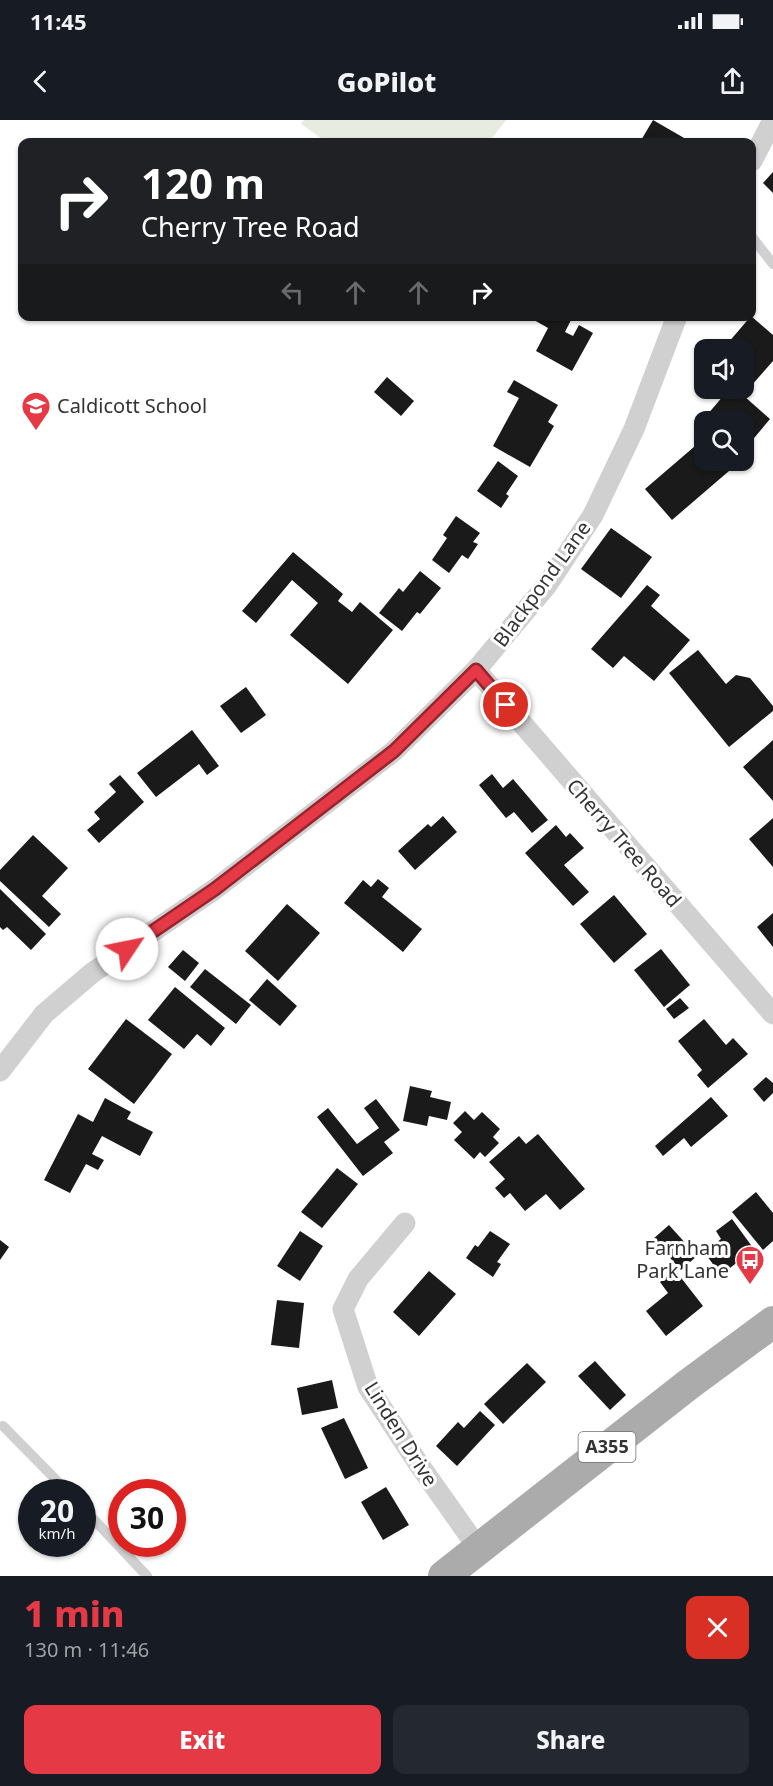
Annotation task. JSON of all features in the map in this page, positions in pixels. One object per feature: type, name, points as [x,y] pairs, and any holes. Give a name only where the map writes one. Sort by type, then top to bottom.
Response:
[{"type":"main road","name":"A355","points":[[444,1576],[689,1383],[773,1322]]},
{"type":"street","points":[[756,153],[773,120]]},
{"type":"street","name":"Blackpond Lane","points":[[0,1071],[44,1014],[92,973],[215,889],[394,751],[476,670],[547,585],[593,515],[634,429],[675,321]]},
{"type":"street","name":"Cherry Tree Road","points":[[476,670],[773,1014]]},
{"type":"street","name":"Linden Drive","points":[[405,1223],[358,1280],[343,1309],[368,1387],[478,1548]]},
{"type":"lane","points":[[756,242],[773,264]]},
{"type":"lane","points":[[3,1426],[55,1479]]},
{"type":"lane","points":[[96,1522],[147,1576]]},
{"type":"shaded area","points":[[304,120],[506,120],[492,138],[321,138],[301,124]]},
{"type":"building","points":[[653,120],[684,138],[642,138]]},
{"type":"building","points":[[773,172],[773,193],[763,183]]},
{"type":"building","points":[[756,320],[773,335],[773,361],[754,383],[754,339],[731,339],[747,321]]},
{"type":"building","points":[[536,321],[570,321],[565,332],[573,336],[579,325],[593,333],[572,371],[536,351],[548,328]]},
{"type":"building","points":[[387,377],[414,401],[401,416],[374,392]]},
{"type":"building","points":[[514,380],[558,405],[548,422],[554,426],[530,467],[493,446],[519,398],[507,392]]},
{"type":"building","points":[[721,399],[747,399],[770,419],[754,438],[754,411],[710,411]]},
{"type":"building","points":[[694,447],[694,471],[729,471],[672,520],[645,489]]},
{"type":"building","points":[[498,461],[518,476],[506,494],[509,496],[501,508],[477,491]]},
{"type":"building","points":[[456,516],[480,533],[473,542],[478,544],[468,559],[462,555],[449,573],[432,560],[447,538],[443,535]]},
{"type":"building","points":[[611,528],[652,557],[621,598],[581,569]]},
{"type":"building","points":[[293,552],[343,594],[338,601],[352,612],[360,602],[393,630],[348,684],[290,635],[318,603],[292,580],[256,623],[242,611]]},
{"type":"building","points":[[420,571],[441,588],[420,614],[417,612],[402,631],[379,613],[399,588],[403,592]]},
{"type":"building","points":[[647,585],[660,595],[651,606],[690,640],[654,681],[624,656],[613,668],[591,649]]},
{"type":"building","points":[[698,650],[726,684],[736,675],[750,678],[773,706],[773,711],[729,747],[669,673]]},
{"type":"building","points":[[246,687],[266,715],[241,733],[220,706]]},
{"type":"building","points":[[192,730],[219,766],[207,775],[199,764],[156,797],[137,773]]},
{"type":"building","points":[[773,740],[773,801],[743,767]]},
{"type":"building","points":[[492,774],[503,788],[513,779],[548,820],[532,833],[514,812],[506,818],[479,785]]},
{"type":"building","points":[[120,775],[144,802],[99,843],[87,830],[100,819],[94,812],[116,792],[109,784]]},
{"type":"building","points":[[443,816],[457,832],[415,870],[398,851],[428,824],[431,827]]},
{"type":"building","points":[[773,818],[773,867],[749,839]]},
{"type":"building","points":[[556,825],[566,837],[570,833],[584,848],[564,865],[589,892],[573,906],[525,853]]},
{"type":"building","points":[[33,835],[68,868],[42,896],[61,914],[49,927],[0,881],[0,870]]},
{"type":"building","points":[[378,879],[389,888],[382,897],[422,929],[403,952],[344,903],[363,880],[371,887]]},
{"type":"building","points":[[0,889],[46,934],[31,950],[7,927],[3,930],[0,927]]},
{"type":"building","points":[[614,895],[647,934],[614,963],[580,924]]},
{"type":"building","points":[[287,904],[320,933],[278,981],[245,951]]},
{"type":"building","points":[[773,913],[773,947],[757,927]]},
{"type":"building","points":[[661,949],[690,985],[664,1007],[634,970]]},
{"type":"building","points":[[183,950],[199,963],[185,981],[168,967]]},
{"type":"building","points":[[205,969],[251,1005],[236,1024],[190,987]]},
{"type":"building","points":[[267,979],[297,1006],[280,1026],[249,1000]]},
{"type":"building","points":[[175,987],[225,1028],[211,1046],[197,1034],[184,1049],[148,1020]]},
{"type":"building","points":[[680,998],[689,1008],[674,1019],[666,1009]]},
{"type":"building","points":[[126,1019],[172,1054],[134,1104],[88,1069]]},
{"type":"building","points":[[704,1019],[726,1045],[733,1038],[748,1054],[708,1088],[697,1075],[702,1070],[678,1041]]},
{"type":"building","points":[[766,1077],[773,1083],[773,1093],[764,1102],[753,1089]]},
{"type":"building","points":[[410,1086],[432,1091],[430,1097],[451,1102],[447,1120],[429,1116],[427,1126],[403,1121]]},
{"type":"building","points":[[711,1097],[728,1116],[691,1147],[684,1138],[663,1156],[655,1146]]},
{"type":"building","points":[[105,1098],[131,1112],[127,1119],[153,1132],[140,1156],[102,1136],[92,1154],[104,1160],[98,1170],[86,1164],[70,1193],[44,1180],[78,1114],[93,1122]]},
{"type":"building","points":[[376,1099],[400,1130],[384,1142],[393,1153],[363,1176],[317,1117],[328,1108],[357,1144],[379,1128],[364,1108]]},
{"type":"building","points":[[465,1111],[474,1120],[482,1112],[500,1129],[493,1137],[499,1143],[485,1157],[480,1152],[474,1159],[454,1140],[462,1132],[453,1123]]},
{"type":"building","points":[[538,1134],[585,1189],[560,1210],[546,1194],[525,1211],[510,1193],[504,1198],[495,1188],[505,1179],[489,1162],[519,1136],[526,1144]]},
{"type":"building","points":[[337,1168],[358,1184],[322,1228],[301,1212]]},
{"type":"building","points":[[756,1192],[773,1213],[773,1241],[763,1250],[732,1212]]},
{"type":"building","points":[[732,1219],[759,1256],[744,1267],[739,1261],[721,1275],[704,1252],[721,1239],[716,1231]]},
{"type":"building","points":[[669,1225],[697,1256],[681,1270],[653,1239]]},
{"type":"building","points":[[300,1231],[323,1246],[300,1281],[277,1266]]},
{"type":"building","points":[[490,1231],[510,1244],[497,1262],[501,1264],[493,1277],[466,1258],[475,1245],[478,1247]]},
{"type":"building","points":[[0,1240],[9,1247],[0,1260]]},
{"type":"building","points":[[675,1270],[703,1306],[666,1336],[646,1311],[668,1293],[660,1282]]},
{"type":"building","points":[[429,1271],[456,1294],[419,1336],[393,1312]]},
{"type":"building","points":[[277,1300],[304,1303],[299,1348],[271,1345]]},
{"type":"building","points":[[595,1361],[626,1395],[610,1410],[578,1376]]},
{"type":"building","points":[[527,1363],[546,1382],[503,1424],[484,1404]]},
{"type":"building","points":[[332,1380],[338,1408],[302,1415],[297,1388]]},
{"type":"building","points":[[480,1411],[495,1425],[457,1466],[436,1446],[458,1422],[464,1428]]},
{"type":"building","points":[[344,1418],[368,1468],[345,1479],[321,1428]]},
{"type":"building","points":[[386,1487],[409,1525],[383,1540],[361,1502]]},
{"type":"place","name":"Caldicott School","points":[[36,432]]},
{"type":"place","name":"Farnham Park Lane","points":[[750,1286]]},
{"type":"route","points":[[127,949],[215,889],[394,751],[476,670],[506,705]]}]
